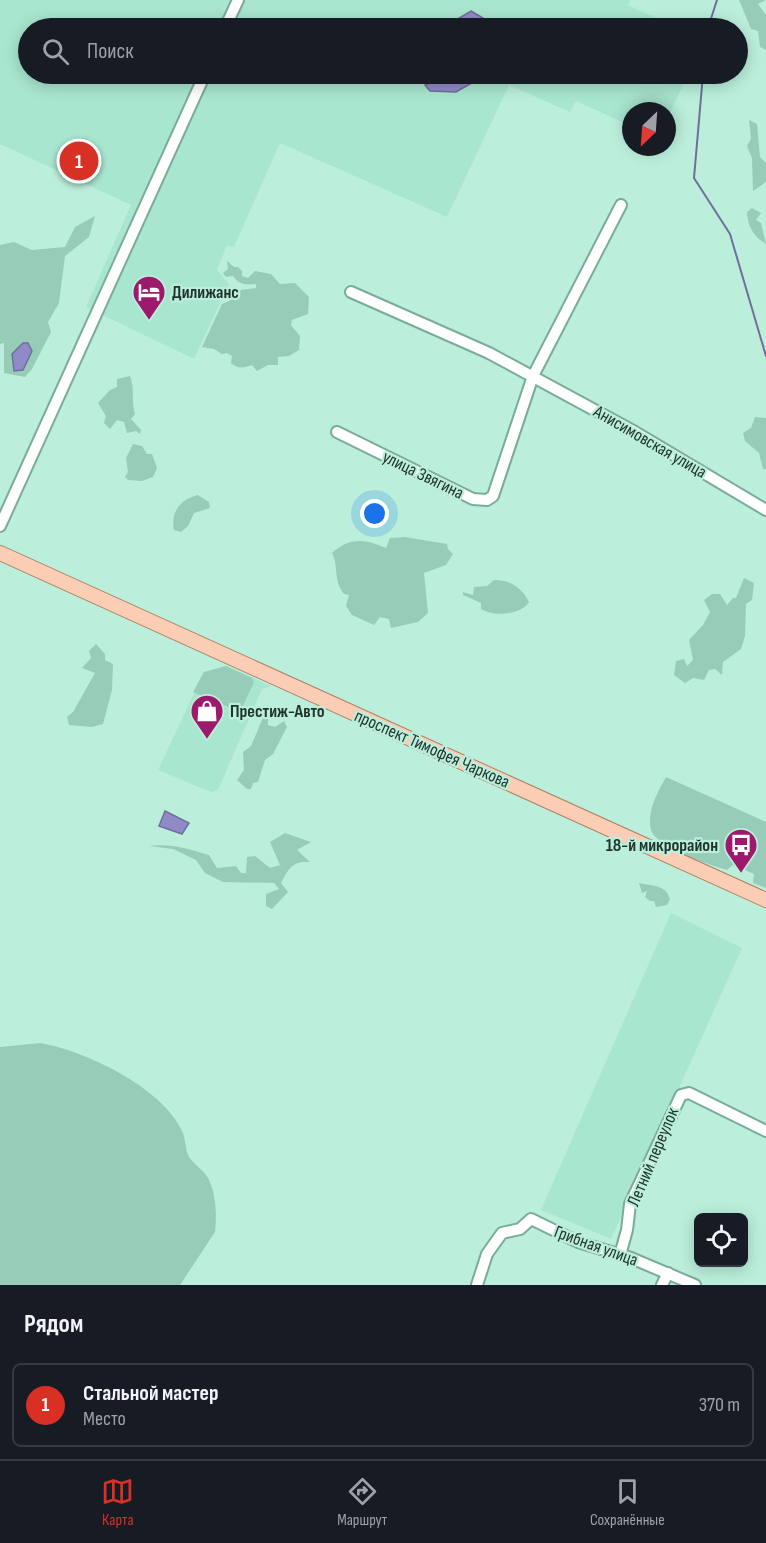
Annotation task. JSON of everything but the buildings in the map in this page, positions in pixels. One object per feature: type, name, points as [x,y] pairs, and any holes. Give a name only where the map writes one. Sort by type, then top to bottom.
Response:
[{"type":"main road","name":"проспект Тимофея Чаркова","points":[[0,553],[766,900]]},
{"type":"street","points":[[230,18],[238,0]]},
{"type":"street","points":[[0,526],[200,84]]},
{"type":"street","points":[[533,376],[621,205]]},
{"type":"street","name":"Анисимовская улица","points":[[351,292],[462,340],[533,376],[635,432],[766,510]]},
{"type":"street","name":"улица Звягина","points":[[337,432],[473,499],[487,500],[496,490],[533,376]]},
{"type":"street","name":"Летний переулок","points":[[620,1255],[627,1230],[630,1204],[681,1095],[689,1093],[766,1131]]},
{"type":"street","name":"Грибная улица","points":[[477,1285],[487,1254],[502,1233],[520,1229],[531,1220],[578,1242],[620,1255],[695,1285]]},
{"type":"street","points":[[662,1285],[668,1273]]},
{"type":"shaded area","points":[[0,0],[630,0],[628,5],[656,18],[18,18],[18,84],[683,84],[675,102],[622,102],[622,122],[576,101],[570,112],[509,85],[447,217],[280,143],[234,247],[227,245],[217,270],[229,284],[194,359],[86,307],[131,205],[0,144]]},
{"type":"shaded area","points":[[739,0],[766,0],[758,4],[766,15],[766,50],[760,47],[758,31],[751,29]]},
{"type":"shaded area","points":[[471,11],[483,18],[459,18]]},
{"type":"shaded area","points":[[470,84],[456,92],[430,91],[425,85]]},
{"type":"shaded area","points":[[749,120],[757,124],[760,157],[766,163],[766,182],[753,191],[752,158],[747,146],[751,139]]},
{"type":"shaded area","points":[[752,208],[761,213],[756,220],[761,223],[766,244],[750,227],[747,212]]},
{"type":"shaded area","points":[[95,216],[89,237],[65,256],[59,303],[48,322],[51,332],[32,369],[25,377],[4,373],[4,343],[0,344],[0,245],[14,242],[32,250],[65,247],[75,227]]},
{"type":"shaded area","points":[[227,261],[242,271],[242,276],[248,278],[255,271],[271,274],[280,284],[295,283],[309,297],[308,314],[292,320],[291,325],[300,336],[299,350],[289,356],[278,357],[278,365],[268,365],[257,371],[252,365],[239,367],[231,363],[232,356],[227,353],[222,354],[214,349],[202,347],[222,304],[229,301],[232,291],[256,288],[256,284],[243,284],[233,276],[226,277],[223,273],[228,269]]},
{"type":"shaded area","points":[[23,343],[28,343],[32,351],[23,370],[14,371],[12,354]]},
{"type":"shaded area","points":[[130,376],[135,414],[131,419],[141,430],[140,434],[136,431],[127,433],[124,422],[117,420],[110,429],[104,423],[106,416],[98,403],[110,390],[117,387],[117,379]]},
{"type":"shaded area","points":[[755,417],[766,418],[766,469],[763,469],[759,453],[745,441],[743,433],[751,428]]},
{"type":"shaded area","points":[[133,444],[142,446],[147,454],[152,454],[157,468],[153,477],[142,481],[128,480],[125,477],[128,472],[126,458]]},
{"type":"shaded area","points":[[198,495],[209,502],[210,508],[194,513],[188,526],[181,532],[174,530],[173,523],[178,507]]},
{"type":"shaded area","points":[[405,537],[447,544],[453,554],[446,565],[424,573],[428,613],[418,622],[391,628],[389,619],[380,617],[374,625],[352,615],[346,606],[349,595],[344,594],[338,584],[332,553],[345,544],[358,541],[386,548],[390,538]]},
{"type":"shaded area","points":[[744,578],[754,583],[752,600],[746,604],[745,636],[741,649],[723,662],[722,675],[715,669],[709,670],[704,680],[693,678],[685,683],[674,675],[676,661],[684,659],[687,666],[693,660],[689,640],[703,625],[710,612],[704,600],[712,594],[720,594],[727,605],[733,598],[736,598]]},
{"type":"shaded area","points":[[494,580],[515,585],[529,602],[520,610],[499,614],[486,612],[481,609],[481,603],[463,595],[463,592],[473,595],[474,587],[487,586]]},
{"type":"shaded area","points":[[96,644],[105,654],[105,660],[113,664],[112,690],[103,724],[92,727],[69,725],[67,717],[73,712],[95,673],[82,668],[91,658],[89,651]]},
{"type":"shaded area","points":[[226,666],[271,686],[262,689],[218,790],[211,792],[158,770],[204,672]]},
{"type":"shaded area","points":[[226,666],[252,678],[254,682],[240,712],[193,692],[204,672]]},
{"type":"shaded area","points":[[265,713],[268,715],[268,725],[275,727],[284,721],[287,727],[273,754],[265,760],[258,782],[253,783],[251,789],[247,789],[237,780],[244,770],[243,752],[251,746]]},
{"type":"shaded area","points":[[666,777],[766,822],[766,888],[753,883],[754,874],[733,865],[727,870],[697,860],[673,849],[655,836],[651,830],[650,817],[654,802]]},
{"type":"shaded area","points":[[165,811],[189,823],[182,834],[159,826]]},
{"type":"shaded area","points":[[285,833],[311,842],[297,850],[310,862],[295,864],[289,870],[281,883],[288,892],[272,909],[266,906],[266,894],[279,889],[274,883],[223,882],[205,873],[196,860],[173,849],[149,846],[172,846],[209,855],[217,868],[236,866],[241,873],[246,873],[247,857],[255,856],[270,868],[280,865],[270,842]]},
{"type":"shaded area","points":[[639,883],[662,888],[670,899],[667,905],[656,907],[654,901],[645,897],[647,891],[642,893]]},
{"type":"shaded area","points":[[671,913],[742,948],[611,1239],[541,1210]]},
{"type":"shaded area","points":[[40,1043],[58,1047],[99,1063],[140,1086],[172,1115],[182,1131],[189,1157],[206,1175],[211,1184],[216,1218],[215,1232],[180,1285],[0,1285],[0,1047]]},
{"type":"waterway","points":[[711,18],[717,0]]},
{"type":"waterway","points":[[702,84],[694,178],[730,234],[766,356]]},
{"type":"place","name":"Стальной мастер","points":[[79,161]]},
{"type":"place","name":"Дилижанс","points":[[149,321]]},
{"type":"place","name":"Престиж-Авто","points":[[207,740]]},
{"type":"place","name":"18-й микрорайон","points":[[741,874]]}]
